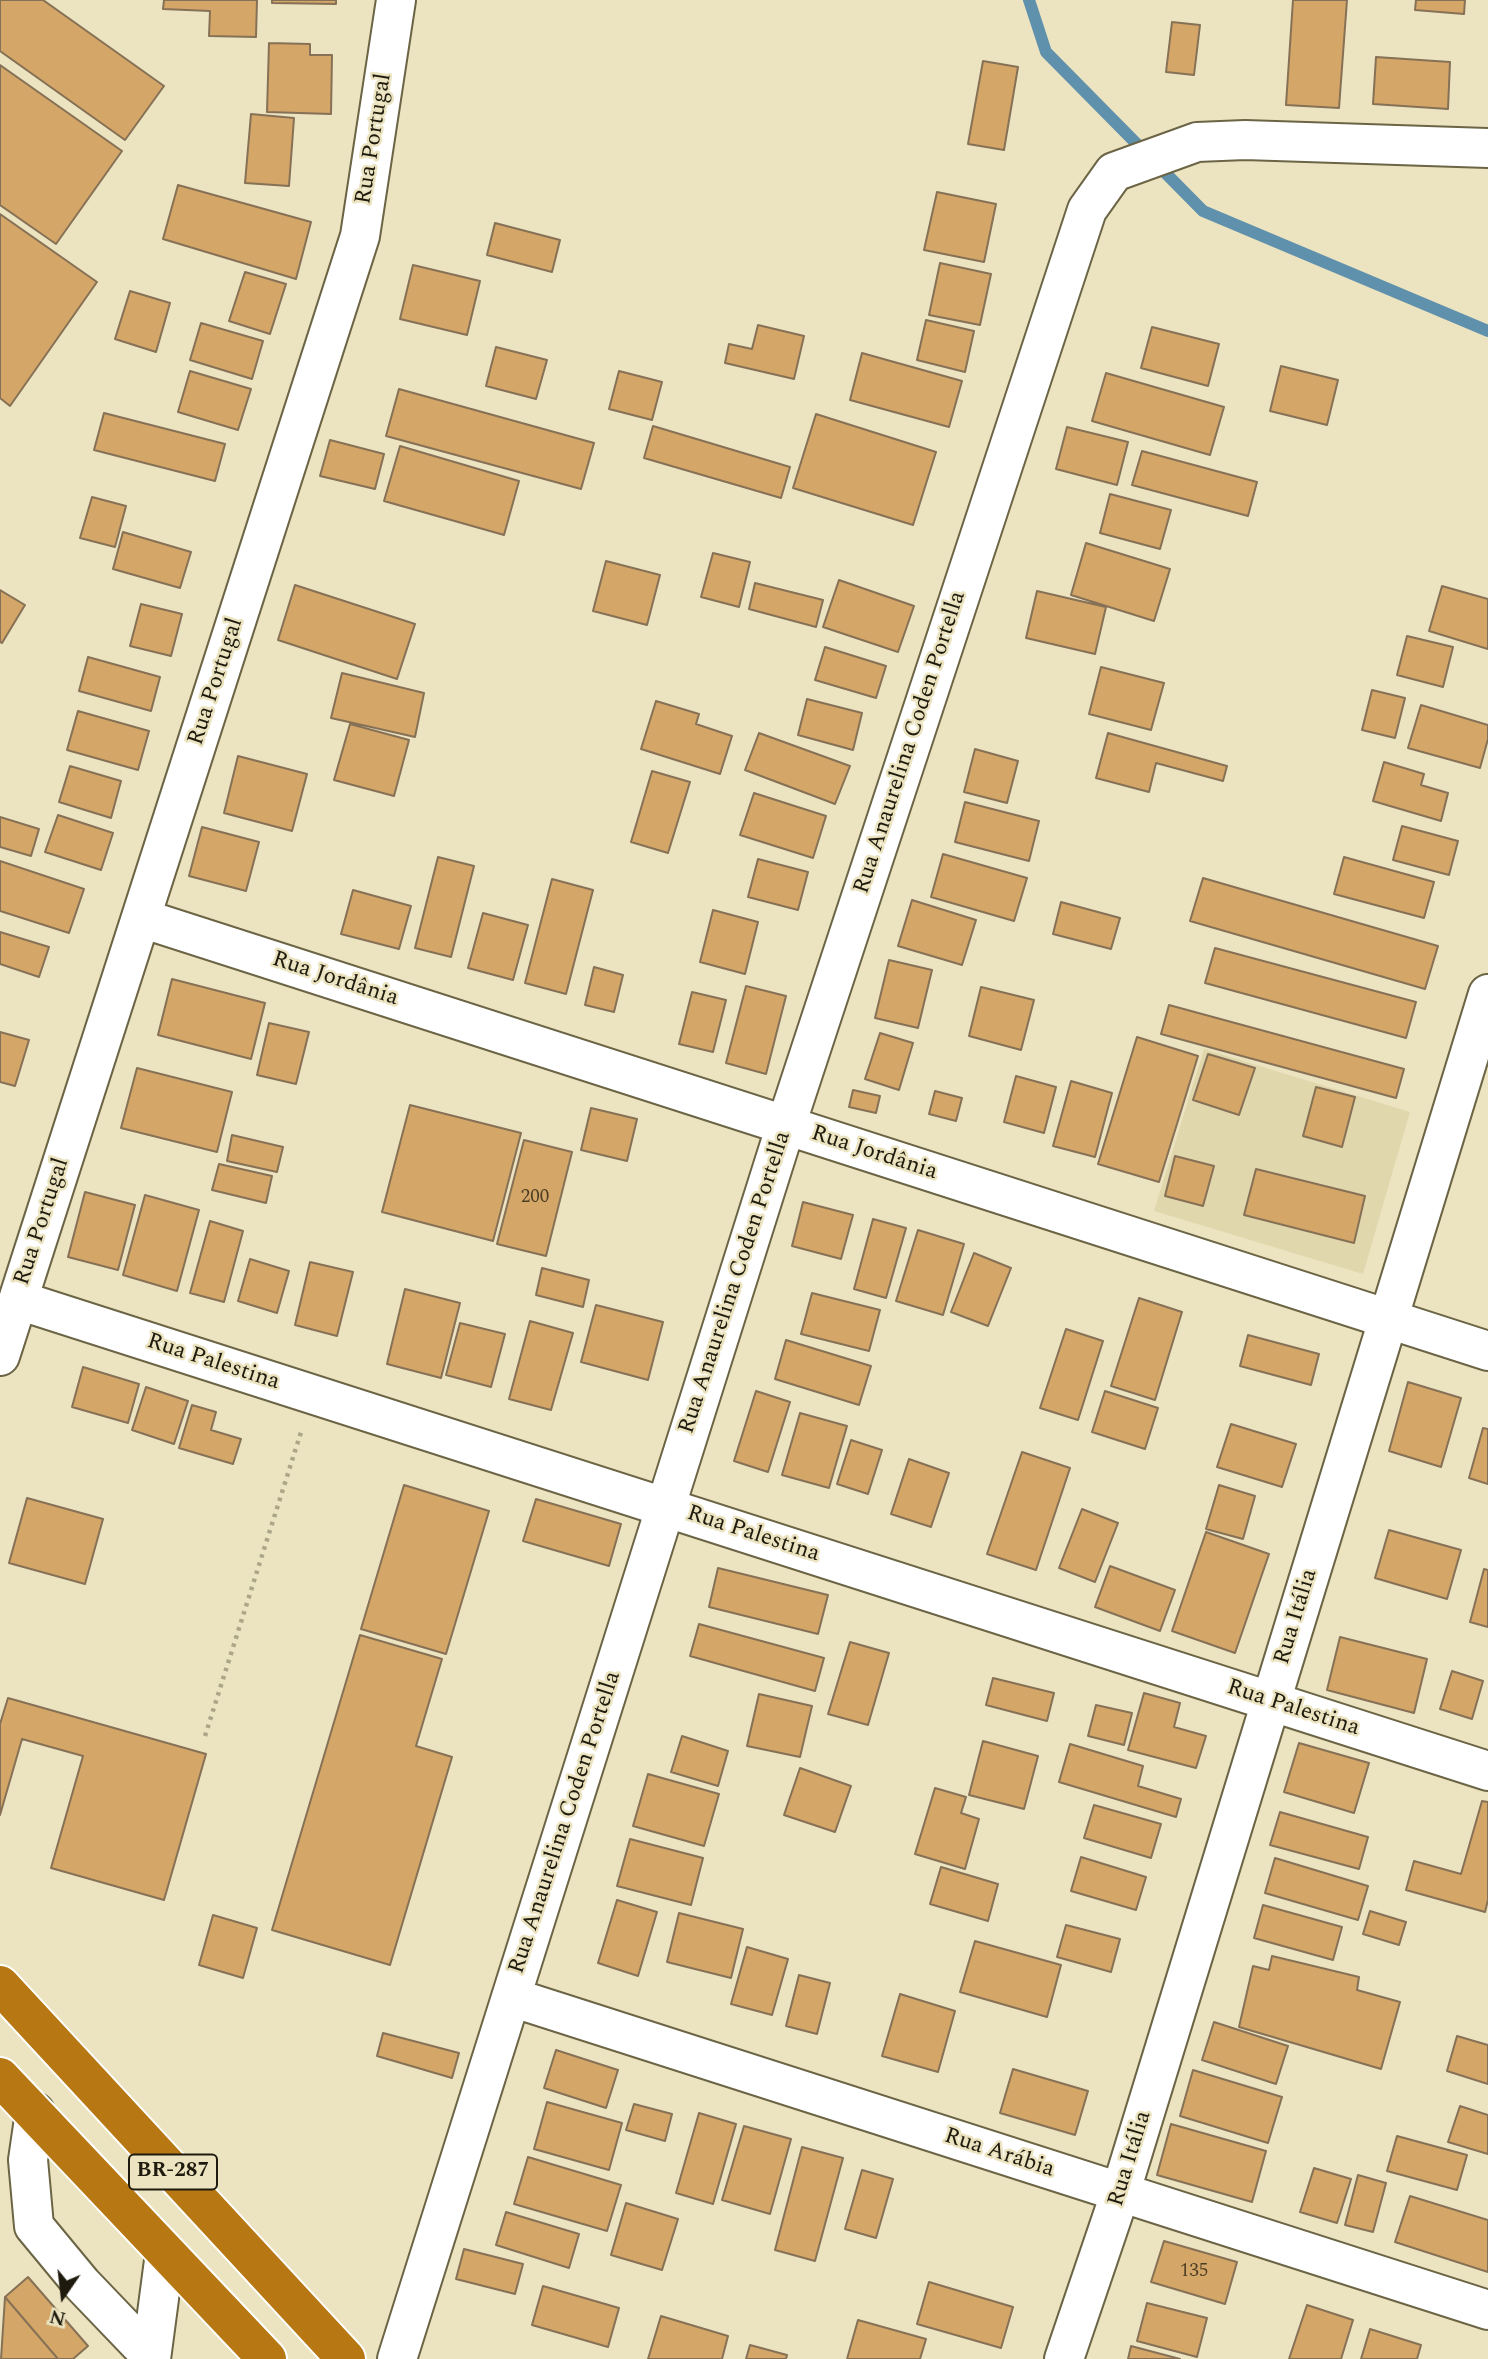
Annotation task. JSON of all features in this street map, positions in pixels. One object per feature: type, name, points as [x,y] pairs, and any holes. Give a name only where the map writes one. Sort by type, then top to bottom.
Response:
[{"type":"highway","name":"BR-287","points":[[0,1985],[346,2359]]},
{"type":"highway","name":"BR-287","points":[[0,2077],[267,2359]]},
{"type":"street","name":"Rua Portugal","points":[[0,1356],[360,236],[396,0]]},
{"type":"street","name":"Rua Anaurelina Coden Portella","points":[[397,2359],[786,1125],[1087,210],[1114,172],[1197,142],[1245,140],[1488,148]]},
{"type":"street","name":"Rua Jordânia","points":[[141,918],[1488,1351]]},
{"type":"street","name":"Rua Itália","points":[[1064,2359],[1120,2194],[1488,994]]},
{"type":"street","name":"Rua Palestina","points":[[18,1300],[1488,1771]]},
{"type":"street","name":"Rua Arábia","points":[[511,1997],[1488,2310]]},
{"type":"street","points":[[35,2112],[28,2160],[34,2227],[82,2284],[151,2358]]},
{"type":"street","points":[[151,2358],[165,2253]]},
{"type":"path","points":[[205,1736],[313,1395]]},
{"type":"shaded area","points":[[1204,1049],[1410,1112],[1363,1274],[1154,1211]]},
{"type":"building","points":[[0,0],[43,0],[164,86],[125,140],[0,51]]},
{"type":"building","points":[[164,0],[257,0],[256,37],[209,36],[210,11],[163,9]]},
{"type":"building","points":[[272,0],[336,0],[336,4],[272,3]]},
{"type":"building","points":[[1293,0],[1347,0],[1339,108],[1286,105]]},
{"type":"building","points":[[1416,0],[1465,0],[1464,14],[1415,10]]},
{"type":"building","points":[[1172,22],[1200,25],[1194,75],[1166,72]]},
{"type":"building","points":[[269,43],[310,44],[310,55],[332,55],[331,114],[267,112]]},
{"type":"building","points":[[1376,57],[1450,62],[1448,109],[1373,104]]},
{"type":"building","points":[[983,61],[1018,67],[1004,150],[968,144]]},
{"type":"building","points":[[0,65],[122,151],[56,244],[0,205]]},
{"type":"building","points":[[251,114],[294,118],[289,186],[245,183]]},
{"type":"building","points":[[178,185],[311,222],[296,279],[163,239]]},
{"type":"building","points":[[937,192],[996,204],[984,262],[924,250]]},
{"type":"building","points":[[0,214],[97,282],[10,406],[0,398]]},
{"type":"building","points":[[495,223],[560,240],[552,272],[487,255]]},
{"type":"building","points":[[940,263],[991,274],[980,325],[929,315]]},
{"type":"building","points":[[413,265],[480,281],[467,335],[400,319]]},
{"type":"building","points":[[245,272],[286,284],[270,334],[229,321]]},
{"type":"building","points":[[130,291],[170,303],[156,352],[115,339]]},
{"type":"building","points":[[926,320],[974,331],[965,372],[917,360]]},
{"type":"building","points":[[201,323],[263,341],[252,379],[190,360]]},
{"type":"building","points":[[758,325],[804,336],[794,379],[725,363],[729,344],[752,349]]},
{"type":"building","points":[[1152,327],[1219,344],[1208,386],[1141,368]]},
{"type":"building","points":[[496,347],[547,360],[536,399],[486,386]]},
{"type":"building","points":[[862,353],[962,381],[949,427],[850,400]]},
{"type":"building","points":[[1281,366],[1338,380],[1327,425],[1270,411]]},
{"type":"building","points":[[190,371],[251,389],[238,430],[178,412]]},
{"type":"building","points":[[619,371],[662,382],[652,420],[609,409]]},
{"type":"building","points":[[1106,373],[1224,407],[1210,455],[1092,421]]},
{"type":"building","points":[[399,389],[594,443],[581,489],[386,436]]},
{"type":"building","points":[[104,413],[225,444],[215,481],[94,450]]},
{"type":"building","points":[[816,414],[936,452],[913,525],[793,488]]},
{"type":"building","points":[[653,426],[790,467],[781,498],[644,458]]},
{"type":"building","points":[[1067,427],[1128,442],[1117,485],[1056,469]]},
{"type":"building","points":[[330,440],[384,454],[375,489],[320,476]]},
{"type":"building","points":[[400,446],[519,481],[504,535],[384,501]]},
{"type":"building","points":[[1142,451],[1257,482],[1248,516],[1132,485]]},
{"type":"building","points":[[1110,494],[1171,510],[1160,549],[1100,533]]},
{"type":"building","points":[[92,497],[126,506],[115,547],[80,538]]},
{"type":"building","points":[[123,532],[191,552],[180,588],[113,569]]},
{"type":"building","points":[[1086,543],[1170,569],[1154,621],[1071,595]]},
{"type":"building","points":[[713,553],[750,562],[739,607],[701,597]]},
{"type":"building","points":[[606,561],[660,575],[647,625],[593,611]]},
{"type":"building","points":[[839,580],[914,606],[898,652],[823,627]]},
{"type":"building","points":[[755,583],[823,600],[816,627],[749,609]]},
{"type":"building","points":[[295,585],[415,624],[397,679],[278,640]]},
{"type":"building","points":[[1442,586],[1488,599],[1488,649],[1429,631]]},
{"type":"building","points":[[0,590],[25,605],[2,643],[0,642]]},
{"type":"building","points":[[1037,591],[1106,607],[1095,654],[1026,638]]},
{"type":"building","points":[[141,604],[182,614],[171,656],[130,646]]},
{"type":"building","points":[[1407,636],[1453,647],[1443,687],[1397,675]]},
{"type":"building","points":[[825,647],[886,666],[876,698],[815,680]]},
{"type":"building","points":[[88,657],[160,677],[151,711],[79,691]]},
{"type":"building","points":[[1101,667],[1164,683],[1151,730],[1089,714]]},
{"type":"building","points":[[342,673],[424,693],[415,737],[331,718]]},
{"type":"building","points":[[1372,690],[1405,698],[1395,738],[1362,730]]},
{"type":"building","points":[[807,699],[862,713],[853,750],[798,735]]},
{"type":"building","points":[[656,701],[699,714],[696,724],[732,736],[720,774],[641,749]]},
{"type":"building","points":[[1421,705],[1488,725],[1488,739],[1480,768],[1408,748]]},
{"type":"building","points":[[78,711],[149,731],[138,770],[67,750]]},
{"type":"building","points":[[350,724],[409,740],[394,796],[334,780]]},
{"type":"building","points":[[759,733],[850,766],[835,804],[745,770]]},
{"type":"building","points":[[1108,733],[1227,766],[1223,781],[1156,763],[1149,792],[1096,778]]},
{"type":"building","points":[[975,749],[1018,761],[1007,803],[964,792]]},
{"type":"building","points":[[238,756],[307,774],[292,831],[224,813]]},
{"type":"building","points":[[1384,762],[1424,774],[1421,785],[1448,793],[1441,821],[1373,801]]},
{"type":"building","points":[[70,766],[121,781],[111,818],[59,802]]},
{"type":"building","points":[[652,771],[690,782],[668,853],[631,842]]},
{"type":"building","points":[[754,793],[826,816],[813,858],[740,835]]},
{"type":"building","points":[[965,802],[1039,821],[1029,861],[955,842]]},
{"type":"building","points":[[58,815],[113,833],[101,870],[45,852]]},
{"type":"building","points":[[0,817],[39,829],[31,856],[0,847]]},
{"type":"building","points":[[1402,826],[1458,841],[1449,875],[1393,860]]},
{"type":"building","points":[[202,827],[259,842],[246,891],[189,876]]},
{"type":"building","points":[[943,854],[1027,878],[1014,921],[931,897]]},
{"type":"building","points":[[438,857],[474,866],[451,957],[415,948]]},
{"type":"building","points":[[1344,857],[1434,882],[1424,918],[1334,894]]},
{"type":"building","points":[[758,859],[808,872],[798,910],[748,897]]},
{"type":"building","points":[[0,861],[84,889],[69,933],[0,911]]},
{"type":"building","points":[[1203,878],[1438,946],[1425,989],[1190,921]]},
{"type":"building","points":[[552,879],[593,890],[566,994],[525,983]]},
{"type":"building","points":[[353,890],[411,906],[399,949],[341,934]]},
{"type":"building","points":[[912,900],[976,920],[962,965],[898,946]]},
{"type":"building","points":[[1061,902],[1120,918],[1111,949],[1053,934]]},
{"type":"building","points":[[713,910],[758,922],[745,974],[700,962]]},
{"type":"building","points":[[483,913],[528,925],[513,980],[468,968]]},
{"type":"building","points":[[0,932],[49,947],[39,977],[0,964]]},
{"type":"building","points":[[1215,948],[1416,1002],[1406,1038],[1205,983]]},
{"type":"building","points":[[889,960],[932,970],[918,1028],[875,1018]]},
{"type":"building","points":[[594,967],[623,975],[614,1012],[585,1005]]},
{"type":"building","points":[[172,979],[265,1003],[251,1059],[158,1035]]},
{"type":"building","points":[[746,986],[786,996],[766,1074],[726,1063]]},
{"type":"building","points":[[981,987],[1034,1000],[1021,1050],[969,1036]]},
{"type":"building","points":[[692,992],[726,1000],[713,1052],[679,1044]]},
{"type":"building","points":[[1169,1005],[1404,1069],[1396,1098],[1161,1034]]},
{"type":"building","points":[[269,1023],[309,1032],[296,1084],[257,1075]]},
{"type":"building","points":[[0,1032],[29,1040],[15,1086],[0,1082]]},
{"type":"building","points":[[880,1033],[913,1043],[899,1090],[865,1079]]},
{"type":"building","points":[[1137,1037],[1198,1056],[1159,1182],[1098,1164]]},
{"type":"building","points":[[1208,1054],[1255,1068],[1239,1115],[1193,1100]]},
{"type":"building","points":[[137,1068],[232,1092],[217,1152],[121,1128]]},
{"type":"building","points":[[1016,1076],[1056,1087],[1044,1133],[1004,1122]]},
{"type":"building","points":[[1071,1081],[1112,1093],[1095,1157],[1053,1146]]},
{"type":"building","points":[[1316,1087],[1355,1097],[1342,1147],[1303,1136]]},
{"type":"building","points":[[853,1090],[880,1096],[876,1113],[849,1107]]},
{"type":"building","points":[[935,1091],[962,1098],[956,1121],[929,1114]]},
{"type":"building","points":[[410,1105],[521,1133],[493,1241],[382,1212]]},
{"type":"building","points":[[591,1108],[637,1119],[627,1161],[581,1150]]},
{"type":"building","points":[[232,1135],[283,1147],[277,1172],[227,1161]]},
{"type":"building","points":[[524,1140],[572,1152],[546,1256],[497,1244]]},
{"type":"building","points":[[1175,1156],[1214,1166],[1203,1206],[1165,1196]]},
{"type":"building","points":[[219,1164],[272,1176],[266,1203],[212,1190]]},
{"type":"building","points":[[1256,1169],[1365,1196],[1354,1243],[1244,1215]]},
{"type":"building","points":[[85,1192],[135,1205],[118,1270],[68,1257]]},
{"type":"building","points":[[145,1195],[199,1210],[177,1291],[123,1275]]},
{"type":"building","points":[[803,1202],[853,1215],[841,1259],[792,1246]]},
{"type":"building","points":[[873,1219],[906,1228],[886,1298],[854,1289]]},
{"type":"building","points":[[210,1221],[243,1231],[224,1302],[190,1293]]},
{"type":"building","points":[[918,1230],[964,1244],[943,1315],[896,1301]]},
{"type":"building","points":[[974,1253],[1011,1268],[988,1326],[951,1312]]},
{"type":"building","points":[[250,1259],[289,1271],[277,1313],[238,1301]]},
{"type":"building","points":[[310,1262],[353,1272],[337,1336],[295,1325]]},
{"type":"building","points":[[542,1268],[589,1280],[583,1307],[536,1295]]},
{"type":"building","points":[[405,1289],[460,1303],[441,1378],[387,1364]]},
{"type":"building","points":[[812,1293],[880,1310],[869,1351],[801,1334]]},
{"type":"building","points":[[1139,1298],[1182,1312],[1155,1400],[1111,1386]]},
{"type":"building","points":[[596,1305],[663,1322],[648,1380],[581,1362]]},
{"type":"building","points":[[530,1321],[573,1333],[551,1410],[509,1399]]},
{"type":"building","points":[[460,1323],[505,1334],[491,1387],[446,1375]]},
{"type":"building","points":[[1066,1329],[1103,1341],[1078,1420],[1040,1408]]},
{"type":"building","points":[[1248,1335],[1319,1354],[1311,1385],[1240,1366]]},
{"type":"building","points":[[786,1340],[871,1366],[859,1405],[775,1379]]},
{"type":"building","points":[[83,1367],[139,1384],[128,1423],[72,1407]]},
{"type":"building","points":[[1408,1382],[1461,1398],[1441,1467],[1389,1451]]},
{"type":"building","points":[[146,1387],[188,1401],[174,1444],[132,1430]]},
{"type":"building","points":[[756,1391],[790,1402],[768,1472],[734,1461]]},
{"type":"building","points":[[1105,1391],[1158,1408],[1145,1449],[1092,1432]]},
{"type":"building","points":[[192,1405],[216,1412],[211,1430],[241,1439],[233,1464],[179,1448]]},
{"type":"building","points":[[800,1413],[847,1426],[829,1488],[782,1475]]},
{"type":"building","points":[[1231,1424],[1296,1444],[1282,1487],[1217,1467]]},
{"type":"building","points":[[1483,1428],[1488,1429],[1488,1484],[1469,1478]]},
{"type":"building","points":[[851,1440],[882,1450],[868,1494],[837,1484]]},
{"type":"building","points":[[1022,1452],[1070,1468],[1036,1570],[987,1554]]},
{"type":"building","points":[[909,1459],[949,1473],[931,1527],[891,1514]]},
{"type":"building","points":[[404,1485],[489,1511],[446,1654],[361,1629]]},
{"type":"building","points":[[1219,1485],[1255,1496],[1243,1539],[1206,1529]]},
{"type":"building","points":[[27,1498],[103,1519],[85,1584],[9,1563]]},
{"type":"building","points":[[536,1499],[621,1524],[609,1566],[523,1541]]},
{"type":"building","points":[[1082,1509],[1118,1523],[1095,1582],[1059,1568]]},
{"type":"building","points":[[1389,1530],[1461,1550],[1447,1599],[1375,1578]]},
{"type":"building","points":[[1206,1532],[1269,1554],[1235,1653],[1172,1631]]},
{"type":"building","points":[[1110,1566],[1175,1590],[1160,1631],[1095,1607]]},
{"type":"building","points":[[718,1568],[828,1595],[818,1634],[709,1607]]},
{"type":"building","points":[[1484,1569],[1488,1570],[1488,1627],[1470,1622]]},
{"type":"building","points":[[699,1624],[824,1658],[815,1691],[690,1656]]},
{"type":"building","points":[[360,1635],[442,1659],[416,1746],[452,1757],[390,1965],[272,1930]]},
{"type":"building","points":[[1340,1637],[1427,1659],[1414,1713],[1327,1690]]},
{"type":"building","points":[[850,1642],[889,1653],[868,1725],[828,1714]]},
{"type":"building","points":[[1452,1671],[1483,1681],[1472,1719],[1440,1709]]},
{"type":"building","points":[[993,1678],[1054,1693],[1047,1721],[986,1705]]},
{"type":"building","points":[[1144,1693],[1180,1703],[1174,1727],[1206,1736],[1196,1768],[1128,1750]]},
{"type":"building","points":[[759,1694],[812,1706],[800,1757],[747,1746]]},
{"type":"building","points":[[8,1698],[206,1754],[164,1900],[51,1868],[83,1756],[22,1739],[0,1815],[0,1724]]},
{"type":"building","points":[[1096,1705],[1132,1713],[1124,1745],[1088,1736]]},
{"type":"building","points":[[682,1736],[728,1751],[718,1786],[671,1772]]},
{"type":"building","points":[[983,1741],[1038,1756],[1024,1809],[969,1795]]},
{"type":"building","points":[[1299,1743],[1369,1763],[1354,1813],[1284,1792]]},
{"type":"building","points":[[1070,1744],[1143,1766],[1138,1786],[1181,1799],[1176,1817],[1059,1782]]},
{"type":"building","points":[[800,1768],[851,1786],[835,1832],[784,1815]]},
{"type":"building","points":[[648,1774],[719,1794],[704,1846],[633,1826]]},
{"type":"building","points":[[935,1788],[966,1797],[961,1813],[979,1819],[965,1869],[915,1854]]},
{"type":"building","points":[[1482,1801],[1488,1802],[1488,1900],[1485,1912],[1406,1890],[1414,1861],[1461,1874]]},
{"type":"building","points":[[1094,1805],[1161,1824],[1151,1858],[1084,1838]]},
{"type":"building","points":[[1280,1812],[1368,1837],[1359,1869],[1270,1845]]},
{"type":"building","points":[[630,1839],[703,1858],[691,1905],[617,1886]]},
{"type":"building","points":[[1081,1857],[1146,1877],[1136,1910],[1071,1891]]},
{"type":"building","points":[[1275,1858],[1368,1886],[1358,1920],[1265,1893]]},
{"type":"building","points":[[941,1867],[998,1884],[988,1921],[930,1904]]},
{"type":"building","points":[[617,1900],[657,1912],[638,1976],[598,1963]]},
{"type":"building","points":[[1263,1905],[1342,1927],[1333,1960],[1254,1938]]},
{"type":"building","points":[[1370,1911],[1406,1922],[1399,1945],[1363,1934]]},
{"type":"building","points":[[679,1913],[743,1929],[731,1978],[667,1962]]},
{"type":"building","points":[[213,1915],[257,1928],[243,1978],[199,1965]]},
{"type":"building","points":[[1066,1925],[1120,1939],[1111,1972],[1057,1957]]},
{"type":"building","points":[[975,1941],[1061,1965],[1047,2017],[960,1992]]},
{"type":"building","points":[[747,1947],[788,1959],[772,2015],[731,2004]]},
{"type":"building","points":[[1272,1956],[1359,1977],[1357,1990],[1400,2002],[1381,2069],[1239,2027],[1253,1966],[1269,1970]]},
{"type":"building","points":[[799,1975],[830,1983],[817,2034],[786,2026]]},
{"type":"building","points":[[900,1994],[955,2011],[938,2072],[882,2056]]},
{"type":"building","points":[[1214,2022],[1288,2046],[1276,2084],[1202,2060]]},
{"type":"building","points":[[383,2033],[459,2053],[452,2078],[377,2056]]},
{"type":"building","points":[[1457,2036],[1488,2045],[1488,2084],[1447,2071]]},
{"type":"building","points":[[556,2050],[618,2070],[606,2108],[544,2088]]},
{"type":"building","points":[[1013,2069],[1088,2091],[1075,2135],[1000,2113]]},
{"type":"building","points":[[1193,2070],[1282,2097],[1268,2143],[1180,2116]]},
{"type":"building","points":[[547,2102],[622,2123],[609,2170],[534,2149]]},
{"type":"building","points":[[634,2104],[672,2114],[665,2141],[626,2130]]},
{"type":"building","points":[[1460,2106],[1488,2115],[1488,2154],[1448,2142]]},
{"type":"building","points":[[699,2113],[736,2124],[713,2204],[676,2193]]},
{"type":"building","points":[[1171,2124],[1266,2151],[1252,2202],[1157,2175]]},
{"type":"building","points":[[744,2126],[791,2139],[770,2214],[722,2200]]},
{"type":"building","points":[[1397,2136],[1467,2155],[1457,2190],[1387,2171]]},
{"type":"building","points":[[802,2147],[843,2158],[815,2261],[775,2250]]},
{"type":"building","points":[[528,2157],[621,2185],[607,2231],[514,2204]]},
{"type":"building","points":[[1314,2168],[1351,2179],[1337,2223],[1300,2212]]},
{"type":"building","points":[[862,2170],[893,2179],[876,2238],[845,2229]]},
{"type":"building","points":[[1358,2175],[1386,2183],[1373,2232],[1345,2225]]},
{"type":"building","points":[[1410,2196],[1488,2220],[1488,2272],[1395,2242]]},
{"type":"building","points":[[626,2203],[678,2219],[662,2270],[611,2255]]},
{"type":"building","points":[[506,2212],[579,2234],[569,2268],[496,2245]]},
{"type":"building","points":[[1164,2241],[1237,2262],[1225,2304],[1151,2282]]},
{"type":"building","points":[[464,2249],[523,2264],[515,2294],[456,2279]]},
{"type":"building","points":[[28,2277],[88,2346],[73,2359],[58,2359],[5,2297]]},
{"type":"building","points":[[929,2282],[1013,2307],[1001,2348],[917,2324]]},
{"type":"building","points":[[543,2286],[619,2308],[608,2347],[532,2325]]},
{"type":"building","points":[[5,2297],[58,2359],[1,2359]]},
{"type":"building","points":[[1147,2303],[1207,2318],[1197,2357],[1137,2341]]},
{"type":"building","points":[[1307,2305],[1353,2320],[1341,2359],[1289,2359]]},
{"type":"building","points":[[661,2316],[728,2336],[722,2359],[648,2359]]},
{"type":"building","points":[[858,2320],[926,2339],[920,2359],[847,2359]]},
{"type":"building","points":[[1370,2329],[1421,2345],[1417,2359],[1361,2359]]},
{"type":"building","points":[[750,2345],[787,2355],[786,2359],[746,2359]]},
{"type":"building","points":[[1131,2346],[1180,2359],[1128,2359]]},
{"type":"waterway","points":[[1029,0],[1046,52],[1203,211],[1488,331]]}]
